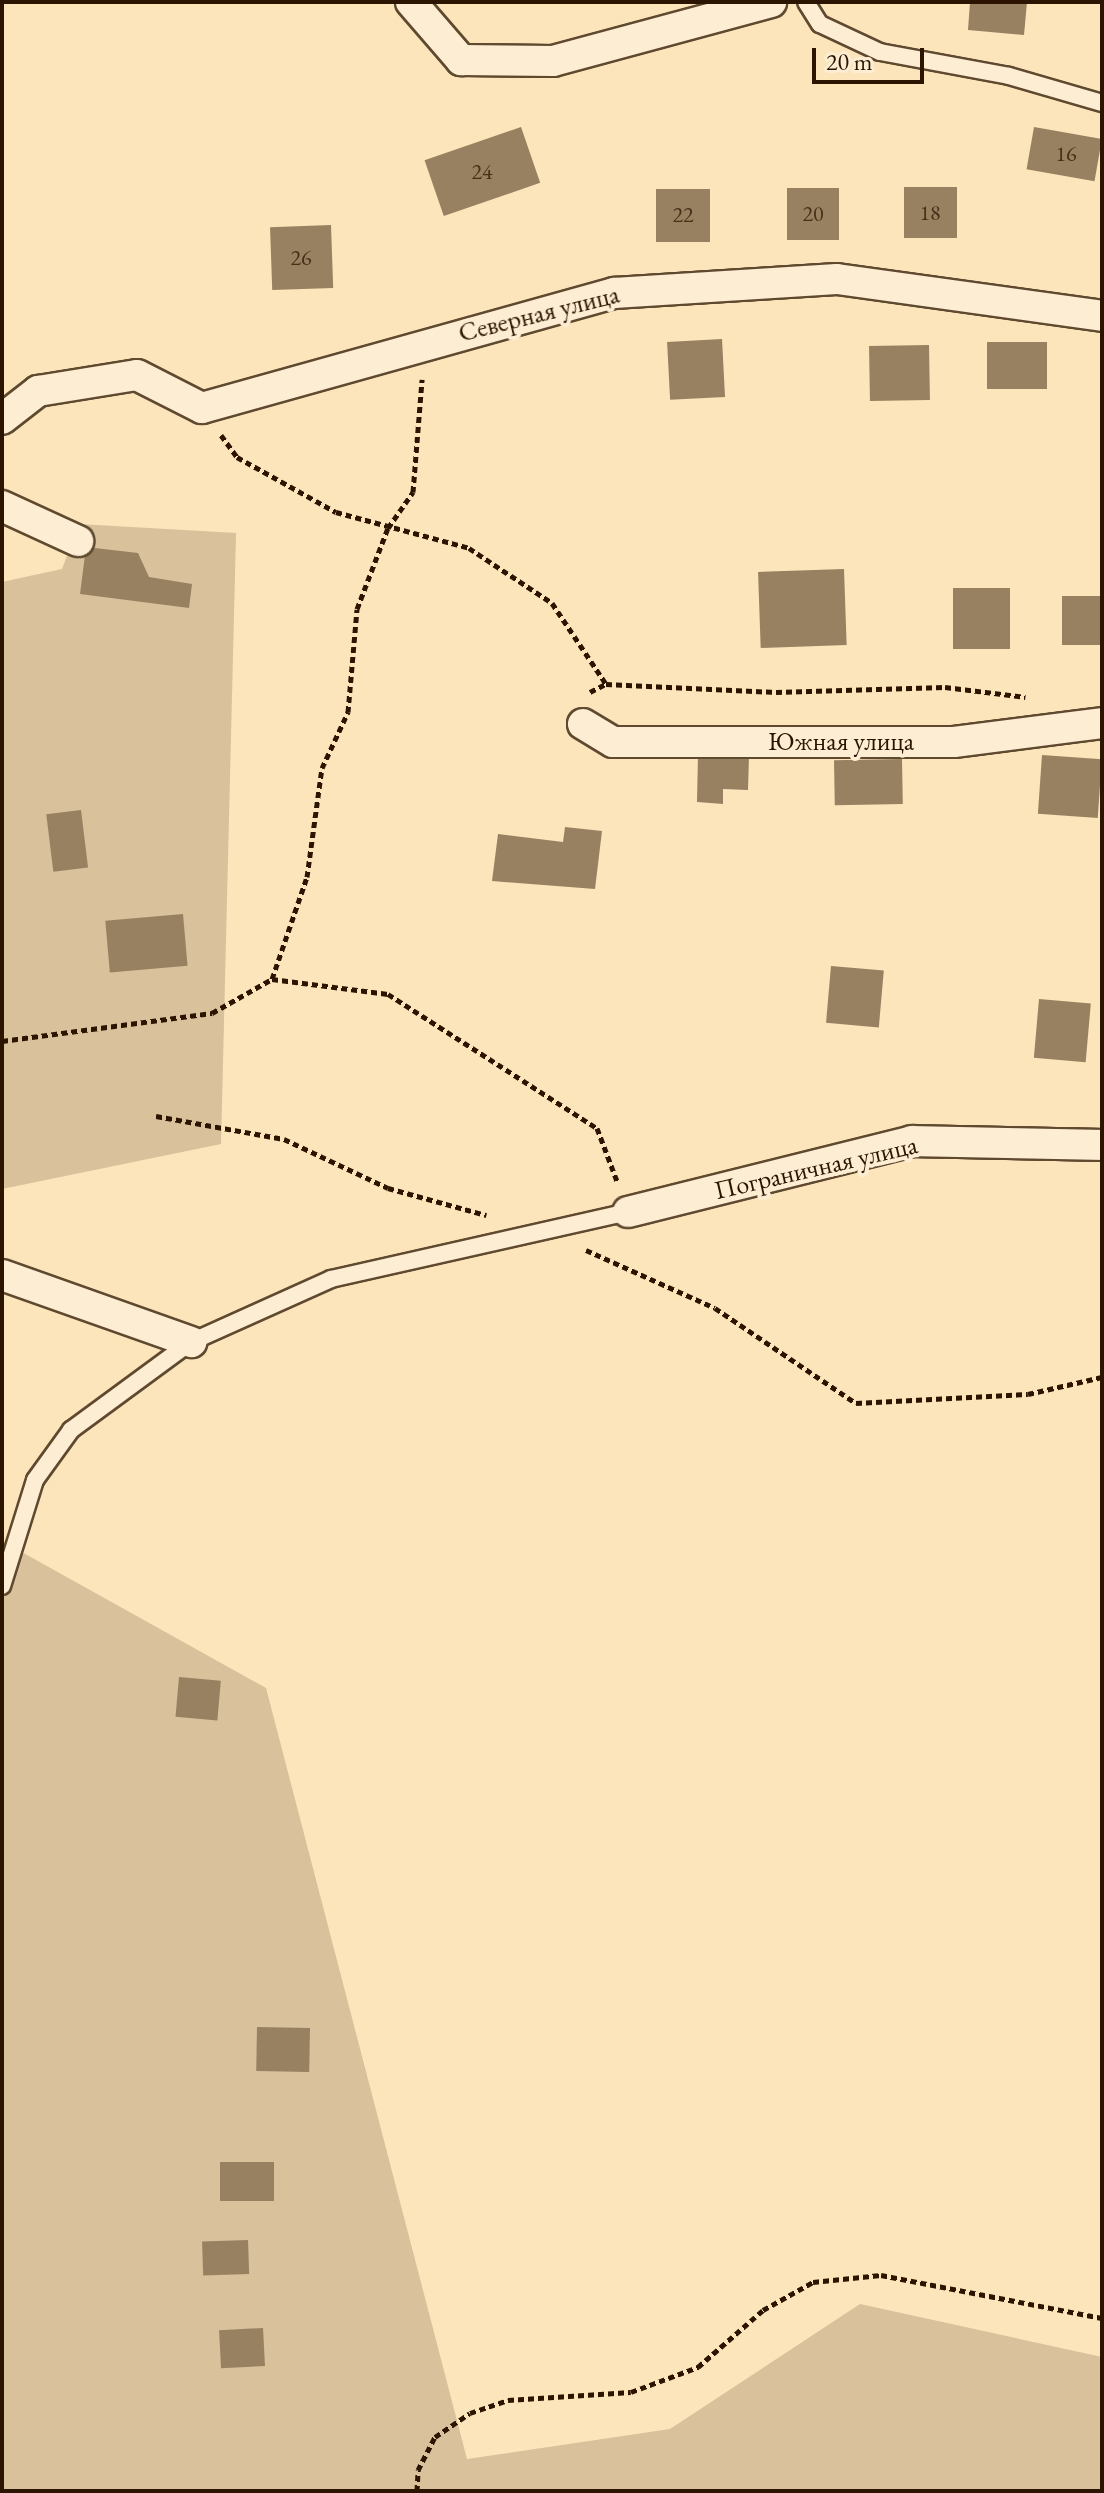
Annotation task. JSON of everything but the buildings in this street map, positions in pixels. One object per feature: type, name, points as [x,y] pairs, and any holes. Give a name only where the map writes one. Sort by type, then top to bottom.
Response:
[{"type":"street","points":[[411,2],[461,60],[553,61],[771,2]]},
{"type":"street","name":"Северная улица","points":[[202,408],[426,342],[614,293],[837,279],[1102,316]]},
{"type":"street","points":[[2,419],[38,391],[137,375],[202,408]]},
{"type":"street","points":[[2,506],[78,541]]},
{"type":"street","name":"Южная улица","points":[[583,724],[613,742],[954,742],[1102,723]]},
{"type":"street","name":"Пограничная улица","points":[[628,1212],[912,1141],[1102,1145]]},
{"type":"street","points":[[2,1275],[191,1342]]},
{"type":"lane","points":[[806,2],[820,24],[880,52],[1009,76],[1102,103]]},
{"type":"lane","points":[[2,1586],[35,1480],[71,1430],[191,1342],[331,1279],[547,1233],[628,1212]]},
{"type":"path","points":[[272,979],[307,877],[322,768],[348,712],[357,609],[388,528],[413,492],[426,342]]},
{"type":"path","points":[[202,408],[237,457],[336,512],[469,548],[552,603],[606,684]]},
{"type":"path","points":[[583,724],[576,700],[606,684],[776,692],[945,687],[1035,698]]},
{"type":"path","points":[[2,1041],[212,1013],[272,979],[388,994],[597,1128],[628,1212]]},
{"type":"path","points":[[156,1116],[284,1139],[388,1188],[491,1216]]},
{"type":"path","points":[[547,1233],[715,1308],[856,1403],[1028,1394],[1102,1377]]},
{"type":"path","points":[[417,2491],[435,2437],[470,2413],[508,2400],[570,2402],[658,2382],[698,2367],[763,2310],[813,2282],[881,2275],[1102,2318]]},
{"type":"shaded area","points":[[79,524],[236,533],[221,1144],[2,1189],[2,582],[62,569]]},
{"type":"shaded area","points":[[2,1541],[266,1688],[467,2459],[670,2429],[860,2304],[1102,2357],[1102,2491],[2,2491]]}]
